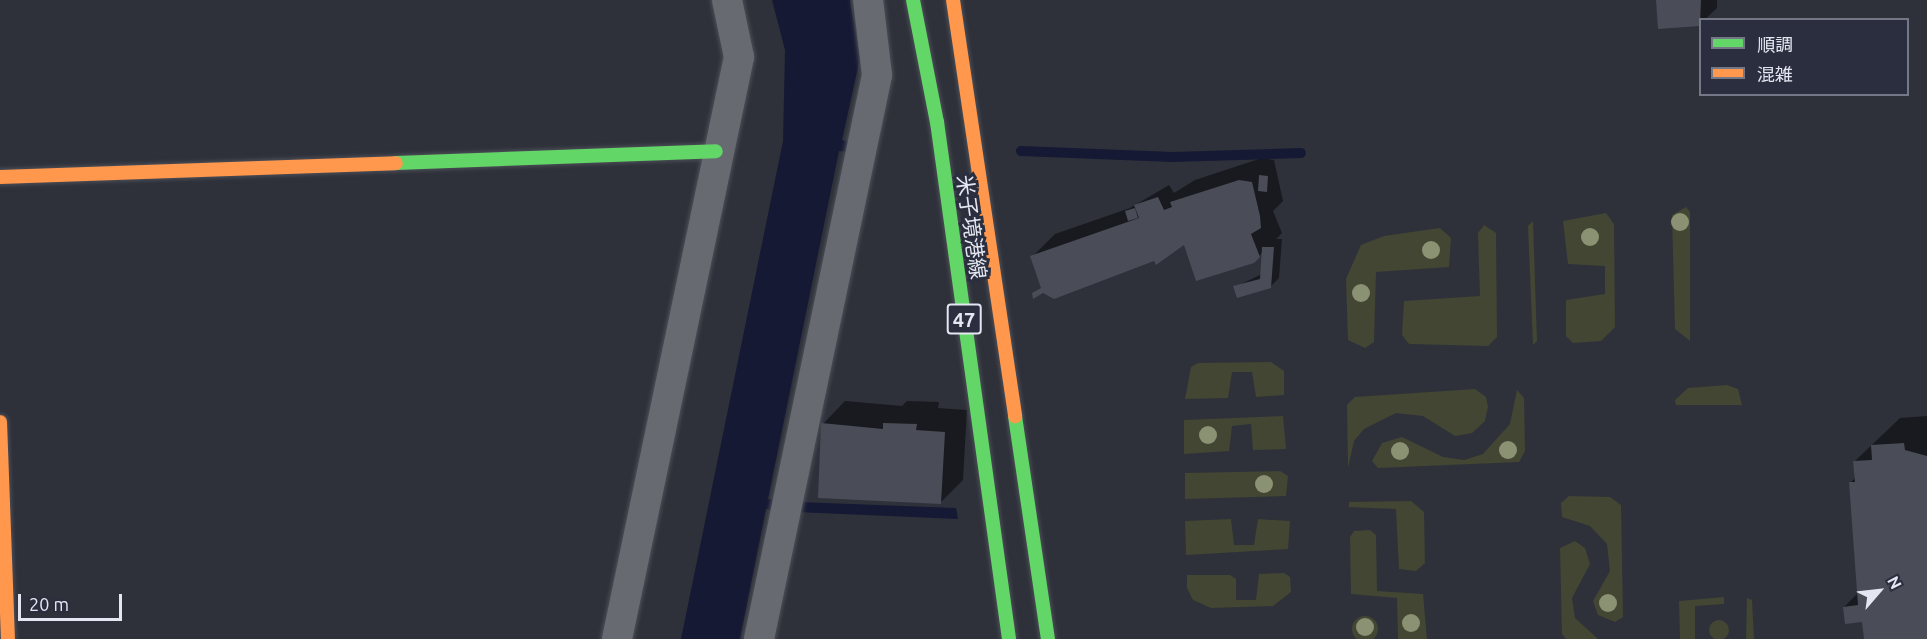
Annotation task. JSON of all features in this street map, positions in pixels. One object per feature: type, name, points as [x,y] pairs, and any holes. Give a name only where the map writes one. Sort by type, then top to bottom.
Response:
[{"type":"main road","name":"米子境港線","points":[[915,0],[937,122],[1009,639]]},
{"type":"main road","name":"米子境港線","points":[[953,0],[1048,639]]},
{"type":"main road","points":[[0,177],[716,151]]},
{"type":"main road","points":[[0,442],[8,639]]},
{"type":"street","points":[[617,639],[716,151],[739,57],[727,0]]},
{"type":"street","points":[[759,639],[877,75],[868,0]]},
{"type":"green space","points":[[1686,207],[1690,212],[1690,341],[1675,329],[1672,215]]},
{"type":"green space","points":[[1606,213],[1614,224],[1615,327],[1601,341],[1573,343],[1566,336],[1566,300],[1605,294],[1605,266],[1568,264],[1563,221]]},
{"type":"green space","points":[[1533,221],[1537,341],[1533,345],[1528,226]]},
{"type":"green space","points":[[1484,225],[1496,233],[1497,337],[1488,346],[1409,344],[1402,335],[1404,301],[1480,296],[1478,233]]},
{"type":"green space","points":[[1440,228],[1451,238],[1449,267],[1376,272],[1374,342],[1365,348],[1348,340],[1346,279],[1361,245],[1384,236]]},
{"type":"green space","points":[[1271,362],[1284,371],[1284,395],[1256,397],[1252,372],[1232,372],[1228,398],[1185,399],[1191,367],[1198,363]]},
{"type":"green space","points":[[1727,385],[1738,389],[1742,405],[1676,405],[1675,400],[1688,388]]},
{"type":"green space","points":[[1475,389],[1486,397],[1488,407],[1485,421],[1472,433],[1455,436],[1423,416],[1396,413],[1364,429],[1354,441],[1348,468],[1347,405],[1355,397]]},
{"type":"green space","points":[[1517,390],[1524,398],[1525,451],[1519,462],[1378,468],[1372,461],[1382,443],[1402,437],[1443,457],[1464,460],[1483,454],[1510,424]]},
{"type":"green space","points":[[1283,416],[1286,449],[1253,450],[1251,424],[1232,426],[1229,451],[1184,454],[1184,420]]},
{"type":"green space","points":[[1280,471],[1288,476],[1286,496],[1185,499],[1185,473]]},
{"type":"green space","points":[[1569,496],[1610,497],[1621,505],[1623,617],[1615,622],[1598,615],[1593,601],[1610,571],[1607,544],[1590,526],[1562,517],[1561,503]]},
{"type":"green space","points":[[1411,501],[1424,512],[1425,563],[1416,571],[1399,569],[1396,509],[1349,507],[1349,502]]},
{"type":"green space","points":[[1231,519],[1234,545],[1254,545],[1258,519],[1290,521],[1288,549],[1186,555],[1185,521]]},
{"type":"green space","points":[[1370,530],[1376,535],[1377,591],[1423,594],[1427,639],[1398,639],[1397,598],[1351,594],[1350,537],[1354,531]]},
{"type":"green space","points":[[1575,541],[1585,548],[1590,564],[1572,598],[1575,618],[1598,639],[1566,639],[1562,634],[1560,548]]},
{"type":"green space","points":[[1284,573],[1290,577],[1291,592],[1273,606],[1211,608],[1193,600],[1187,588],[1187,575],[1230,575],[1236,579],[1236,600],[1256,600],[1259,574]]},
{"type":"green space","points":[[1724,597],[1724,604],[1695,606],[1695,639],[1680,639],[1679,601]]},
{"type":"green space","points":[[1747,598],[1752,600],[1754,639],[1746,639]]},
{"type":"green space","points":[[1360,617],[1370,617],[1377,624],[1377,634],[1371,640],[1359,640],[1353,634],[1353,624]]},
{"type":"green space","points":[[1719,620],[1726,623],[1729,630],[1726,637],[1719,640],[1712,637],[1709,630],[1712,623]]},
{"type":"water","points":[[772,0],[850,0],[860,58],[842,140],[850,142],[848,152],[839,151],[768,499],[776,500],[774,511],[766,509],[740,639],[681,639],[783,141],[785,50]]},
{"type":"water","points":[[798,502],[956,508],[958,519],[796,512]]},
{"type":"building","points":[[1656,0],[1701,0],[1699,26],[1658,29]]},
{"type":"building","points":[[1259,175],[1268,176],[1267,192],[1258,191]]},
{"type":"building","points":[[1239,180],[1252,182],[1260,216],[1261,228],[1251,234],[1260,257],[1254,263],[1196,281],[1184,245],[1156,265],[1154,261],[1054,299],[1043,293],[1033,299],[1032,293],[1041,288],[1030,256],[1139,218],[1134,205],[1158,197],[1164,210],[1172,207],[1170,202]]},
{"type":"building","points":[[1135,208],[1138,218],[1128,221],[1125,211]]},
{"type":"building","points":[[1262,247],[1274,247],[1271,288],[1237,298],[1233,286],[1260,279]]},
{"type":"building","points":[[821,423],[883,429],[883,423],[917,424],[916,430],[945,432],[941,504],[818,498]]},
{"type":"building","points":[[1904,443],[1905,450],[1927,456],[1927,639],[1864,639],[1862,622],[1845,624],[1843,607],[1858,605],[1849,482],[1855,482],[1853,461],[1872,460],[1871,445]]},
{"type":"waterway","points":[[1021,151],[1173,157],[1301,153]]},
{"type":"traffic: fast","points":[[913,0],[937,122],[1009,639]]},
{"type":"traffic: fast","points":[[396,163],[716,151]]},
{"type":"traffic: fast","points":[[1015,416],[1048,639]]},
{"type":"traffic: slow","points":[[953,0],[1015,416]]},
{"type":"traffic: slow","points":[[0,177],[396,163]]},
{"type":"traffic: slow","points":[[0,422],[8,639]]}]
